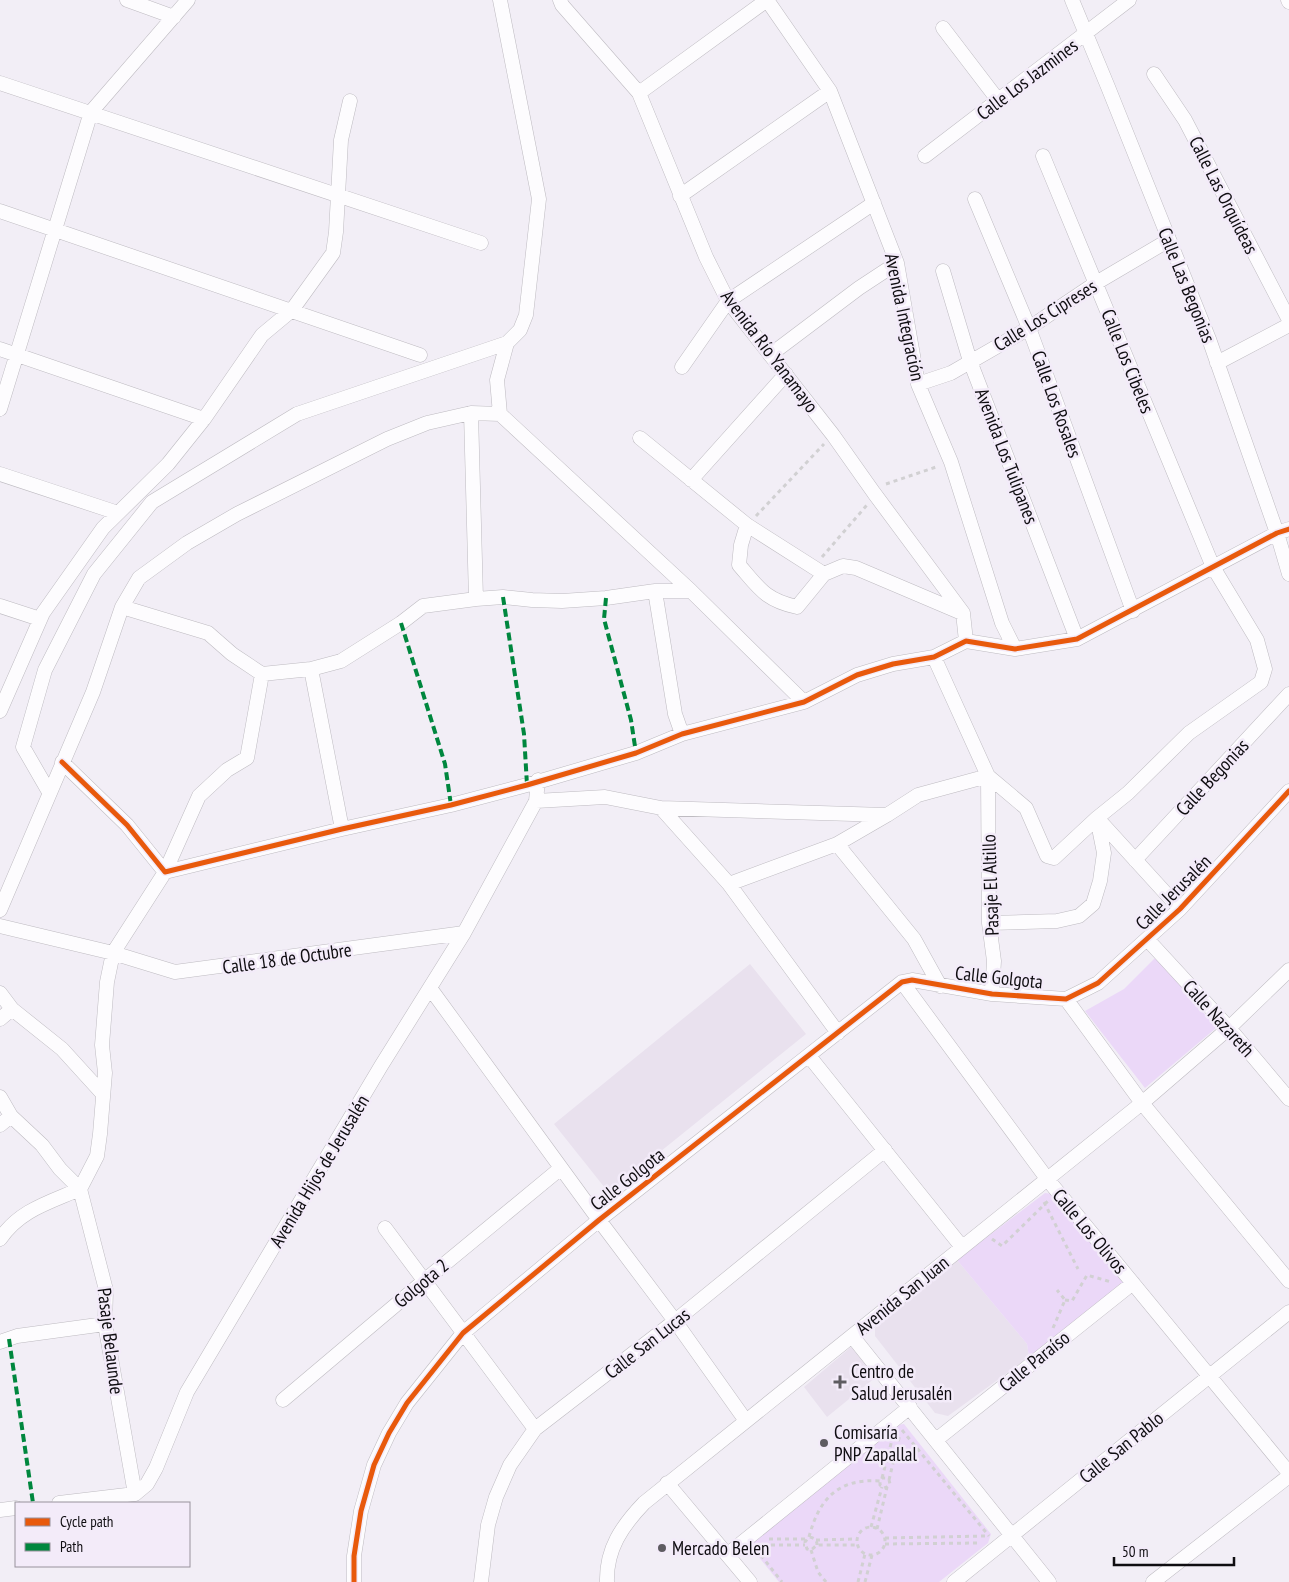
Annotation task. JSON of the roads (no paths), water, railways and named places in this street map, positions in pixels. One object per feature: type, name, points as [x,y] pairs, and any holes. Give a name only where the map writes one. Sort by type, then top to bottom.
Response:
[{"type":"street","points":[[127,0],[174,17]]},
{"type":"street","points":[[0,409],[91,112],[188,0]]},
{"type":"street","points":[[49,792],[23,747],[45,670],[94,574],[152,502],[296,414],[507,343],[520,330],[526,315],[538,199],[500,0]]},
{"type":"street","points":[[639,93],[767,0]]},
{"type":"street","name":"Avenida Integración","points":[[767,0],[830,91],[874,203],[897,263],[918,384],[951,462],[1002,622],[1016,649]]},
{"type":"street","name":"Calle Las Begonias","points":[[1072,0],[1169,240],[1283,531],[1289,574]]},
{"type":"street","name":"Calle Los Jazmines","points":[[924,156],[1129,0]]},
{"type":"street","name":"Avenida Río Yanamayo","points":[[564,2],[639,93],[680,196],[728,301],[833,435],[963,613]]},
{"type":"street","points":[[944,28],[998,100]]},
{"type":"street","name":"Calle Las Orquídeas","points":[[1154,74],[1185,120],[1289,320]]},
{"type":"street","points":[[0,83],[481,243]]},
{"type":"street","points":[[680,196],[830,91]]},
{"type":"street","points":[[0,711],[42,613],[103,528],[168,464],[204,419],[262,335],[292,310],[333,253],[336,232],[341,140],[350,102]]},
{"type":"street","name":"Calle Los Cibeles","points":[[988,776],[1026,808],[1047,856],[1054,858],[1097,818],[1128,793],[1189,733],[1261,682],[1265,669],[1257,640],[1213,567],[1043,156]]},
{"type":"street","name":"Calle Los Rosales","points":[[975,199],[1029,328],[1133,611]]},
{"type":"street","points":[[682,367],[728,301],[874,203]]},
{"type":"street","points":[[0,211],[420,355]]},
{"type":"street","name":"Calle Los Cipreses","points":[[918,384],[951,372],[1029,328],[1096,284],[1169,240]]},
{"type":"street","points":[[770,355],[859,288],[897,263]]},
{"type":"street","name":"Avenida Los Tulipanes","points":[[943,271],[970,361],[1077,639]]},
{"type":"street","points":[[1217,363],[1289,325]]},
{"type":"street","points":[[507,343],[496,380],[500,414],[691,591],[804,702]]},
{"type":"street","points":[[0,350],[204,419]]},
{"type":"street","points":[[691,480],[786,374]]},
{"type":"street","points":[[0,910],[93,692],[122,607],[139,578],[187,543],[237,514],[387,439],[427,424],[471,413],[500,414]]},
{"type":"street","points":[[471,413],[476,599]]},
{"type":"street","points":[[640,438],[748,525],[824,574]]},
{"type":"street","points":[[0,474],[118,513]]},
{"type":"street","points":[[748,525],[741,546],[739,564],[763,592],[780,603],[797,607],[824,574],[843,566],[856,568],[963,613],[966,642]]},
{"type":"street","points":[[165,872],[451,805],[636,753],[682,734],[804,702],[857,675],[893,664],[934,657],[966,642],[1016,649],[1077,639],[1283,531]]},
{"type":"street","points":[[122,607],[208,633],[232,654],[262,674],[311,668],[341,661],[401,623],[423,606],[503,597],[562,601],[606,598],[655,591],[691,591]]},
{"type":"street","points":[[655,591],[675,714],[682,734]]},
{"type":"street","points":[[0,606],[40,619]]},
{"type":"street","points":[[729,884],[837,844],[918,795],[988,776],[934,657]]},
{"type":"street","points":[[311,668],[342,829]]},
{"type":"street","points":[[0,1240],[9,1227],[32,1210],[80,1189],[97,1156],[105,1073],[102,1045],[107,982],[113,953],[165,872],[199,796],[227,770],[247,758],[262,674]]},
{"type":"street","name":"Calle Begonias","points":[[1135,860],[1289,694]]},
{"type":"street","points":[[62,762],[127,825],[165,872]]},
{"type":"street","name":"Pasaje El Altillo","points":[[988,776],[989,923],[994,961],[992,994]]},
{"type":"street","name":"Avenida Hijos de Jerusalén","points":[[135,1494],[147,1484],[156,1468],[187,1392],[381,1066],[464,933],[536,801],[538,780]]},
{"type":"street","name":"Calle Jerusalén","points":[[1066,999],[1098,984],[1180,909],[1289,791]]},
{"type":"street","points":[[536,801],[605,797],[661,808],[887,815]]},
{"type":"street","points":[[661,808],[729,884],[838,1033]]},
{"type":"street","points":[[1097,818],[1180,909]]},
{"type":"street","points":[[989,923],[1057,922],[1079,916],[1093,904],[1100,881],[1104,853],[1097,818]]},
{"type":"street","points":[[837,844],[914,939],[940,986]]},
{"type":"street","name":"Calle 18 de Octubre","points":[[0,926],[113,953],[175,972],[464,933]]},
{"type":"street","name":"Calle Nazareth","points":[[1147,939],[1229,1028],[1289,1099]]},
{"type":"street","name":"Avenida San Juan","points":[[607,1582],[609,1558],[615,1542],[627,1522],[644,1503],[962,1247],[1038,1194],[1048,1180],[1229,1028],[1289,970]]},
{"type":"street","name":"Calle Golgota","points":[[354,1582],[354,1556],[361,1510],[374,1465],[389,1434],[407,1404],[463,1333],[599,1220],[902,982],[912,980],[992,994],[1066,999]]},
{"type":"street","name":"Calle Los Olivos","points":[[902,982],[1128,1287],[1209,1376],[1289,1474]]},
{"type":"street","points":[[430,988],[675,1321],[746,1421]]},
{"type":"street","points":[[0,993],[12,1010],[62,1049],[102,1093]]},
{"type":"street","points":[[1066,999],[1142,1103],[1289,1281]]},
{"type":"street","points":[[0,1019],[12,1010]]},
{"type":"street","points":[[809,1056],[962,1247]]},
{"type":"street","points":[[0,1097],[12,1116],[42,1145],[60,1169],[80,1189]]},
{"type":"street","points":[[0,1125],[12,1116]]},
{"type":"street","name":"Calle San Lucas","points":[[481,1582],[488,1525],[496,1497],[510,1465],[535,1429],[675,1321],[885,1150]]},
{"type":"street","name":"Golgota 2","points":[[284,1400],[561,1168]]},
{"type":"street","name":"Pasaje Belaunde","points":[[80,1189],[106,1290],[106,1324],[135,1494]]},
{"type":"street","points":[[385,1228],[535,1429]]},
{"type":"street","name":"Calle Paraíso","points":[[936,1440],[1128,1287]]},
{"type":"street","name":"Calle San Pablo","points":[[954,1582],[1289,1312]]},
{"type":"street","points":[[0,1342],[17,1336],[106,1324]]},
{"type":"street","points":[[852,1336],[1049,1582]]},
{"type":"street","points":[[728,1554],[910,1407]]},
{"type":"street","points":[[1153,1582],[1289,1474]]},
{"type":"street","points":[[667,1483],[750,1582]]},
{"type":"street","points":[[67,1502],[135,1494]]},
{"type":"street","points":[[0,1510],[15,1508]]},
{"type":"place","name":"Centro de Salud Jerusalén","points":[[840,1382]]},
{"type":"place","name":"Comisaría PNP Zapallal","points":[[824,1443]]},
{"type":"place","name":"Mercado Belen","points":[[662,1548]]}]
